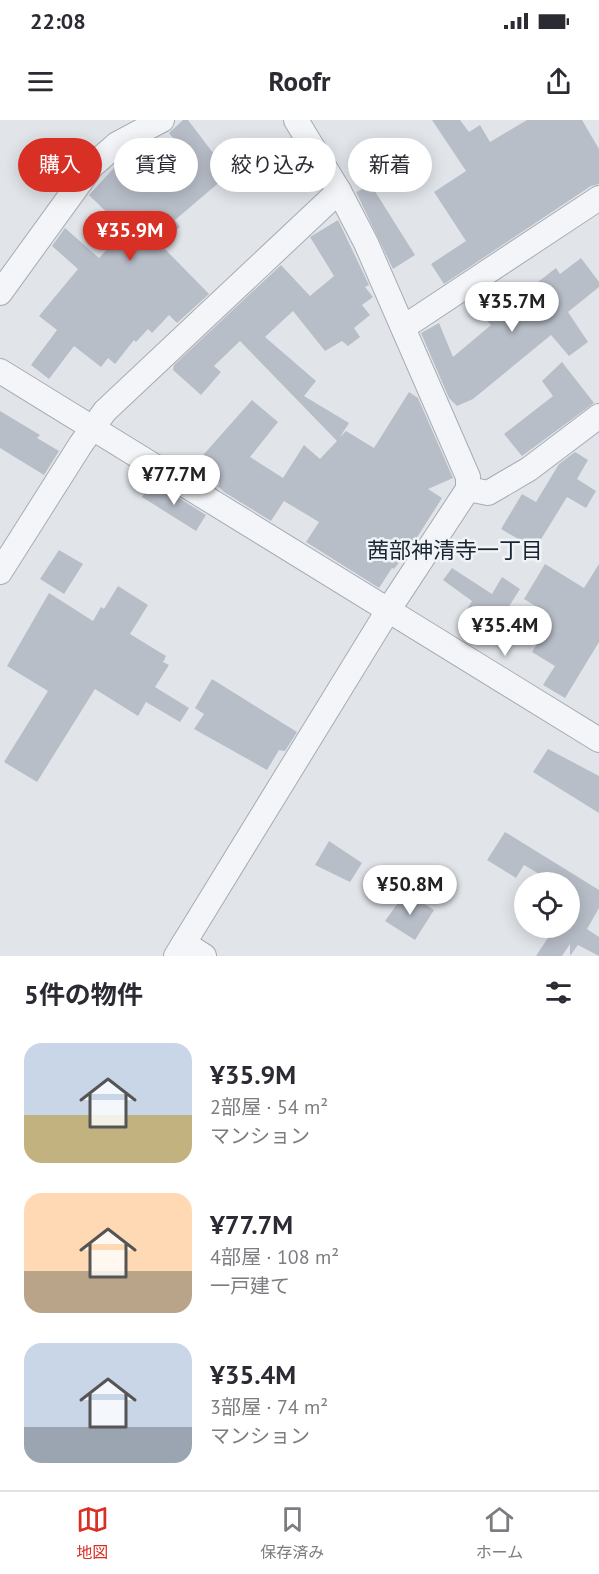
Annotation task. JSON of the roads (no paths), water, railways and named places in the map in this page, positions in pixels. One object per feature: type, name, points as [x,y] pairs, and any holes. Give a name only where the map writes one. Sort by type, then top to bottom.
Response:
[{"type":"street","points":[[0,293],[92,166],[117,144],[162,120]]},
{"type":"street","points":[[188,952],[389,609],[468,489],[468,477],[404,327],[339,191],[296,120]]},
{"type":"street","points":[[0,572],[105,411],[339,191]]},
{"type":"street","points":[[404,327],[597,203]]},
{"type":"street","points":[[0,371],[91,430],[389,609],[599,740]]},
{"type":"street","points":[[468,489],[488,493],[529,469],[599,416]]},
{"type":"district","name":"茜部神清寺一丁目","points":[[455,550]]}]
